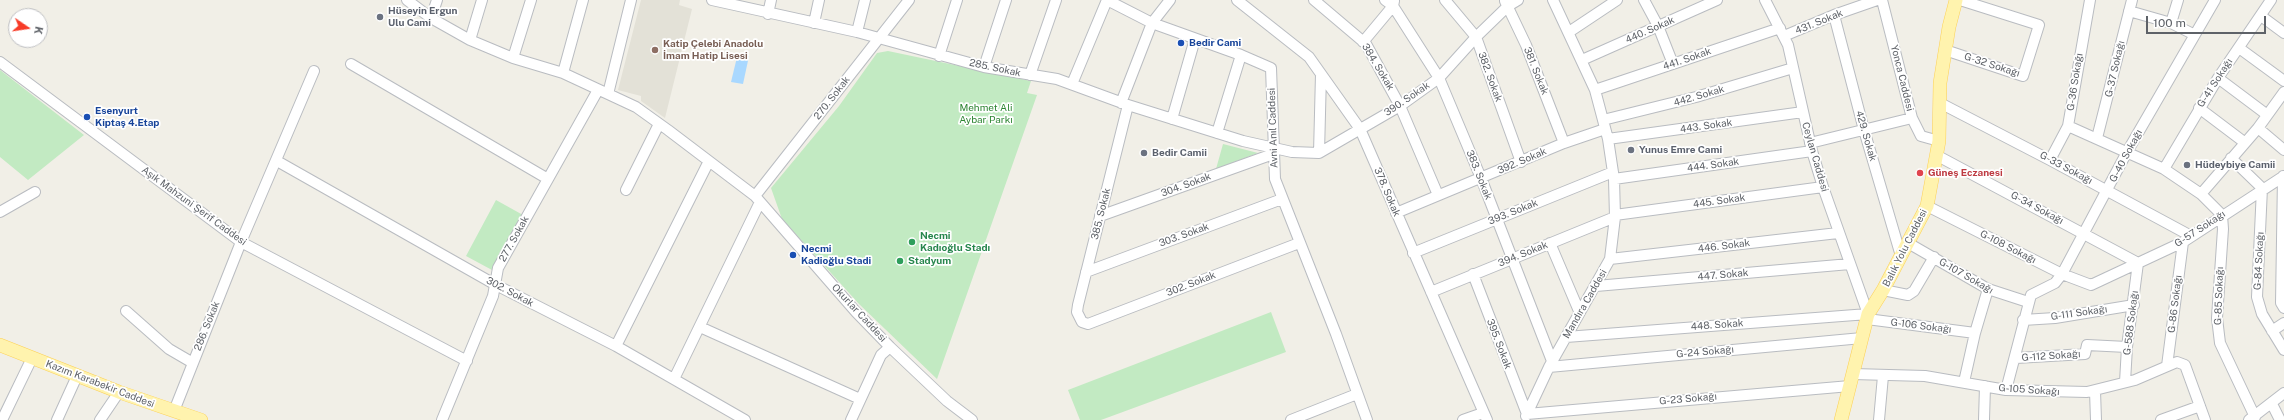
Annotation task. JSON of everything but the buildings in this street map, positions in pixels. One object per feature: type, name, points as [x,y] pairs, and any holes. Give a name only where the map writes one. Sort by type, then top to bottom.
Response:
[{"type":"main road","name":"Balık Yolu Caddesi","points":[[1841,420],[1867,317],[1908,244],[1927,206],[1939,141],[1940,82],[1945,50],[1956,0]]},
{"type":"main road","name":"Kazım Karabekir Caddesi","points":[[0,345],[119,392],[201,420]]},
{"type":"street","name":"Okurlar Caddesi","points":[[407,0],[431,18],[470,40],[513,58],[563,73],[636,107],[709,161],[757,199],[856,312],[947,401],[972,420]]},
{"type":"street","points":[[431,18],[437,0]]},
{"type":"street","points":[[470,40],[482,0]]},
{"type":"street","points":[[513,58],[531,0]]},
{"type":"street","points":[[563,73],[583,0]]},
{"type":"street","points":[[608,94],[631,0]]},
{"type":"street","name":"285. Sokak","points":[[712,0],[768,14],[880,37],[939,56],[1056,79],[1124,104],[1273,151]]},
{"type":"street","points":[[768,14],[771,0]]},
{"type":"street","points":[[814,23],[819,0]]},
{"type":"street","points":[[857,32],[865,0]]},
{"type":"street","name":"270. Sokak","points":[[674,379],[700,327],[757,199],[909,0]]},
{"type":"street","points":[[939,56],[957,0]]},
{"type":"street","points":[[984,66],[1006,0]]},
{"type":"street","points":[[1030,75],[1056,0]]},
{"type":"street","points":[[1072,84],[1107,0]]},
{"type":"street","name":"Avni Anıl Caddesi","points":[[1107,0],[1152,23],[1241,55],[1271,68],[1275,180],[1367,420]]},
{"type":"street","name":"378. Sokak","points":[[1237,0],[1309,57],[1360,129],[1485,416]]},
{"type":"street","name":"384. Sokak","points":[[1314,0],[1363,42],[1400,106],[1438,195]]},
{"type":"street","name":"382. Sokak","points":[[1445,0],[1476,37],[1522,162]]},
{"type":"street","name":"390. Sokak","points":[[1319,153],[1400,106],[1439,78],[1506,3],[1518,0]]},
{"type":"street","name":"Mandıra Caddesi","points":[[1525,417],[1551,364],[1610,259],[1615,216],[1613,176],[1608,140],[1595,90],[1553,0]]},
{"type":"street","points":[[1569,32],[1617,0]]},
{"type":"street","points":[[1644,0],[1658,26],[1673,64]]},
{"type":"street","name":"440. Sokak","points":[[1582,60],[1717,0]]},
{"type":"street","name":"Ceylan Caddesi","points":[[1765,0],[1782,32],[1793,68],[1811,147],[1838,233],[1850,264],[1867,317]]},
{"type":"street","name":"431. Sokak","points":[[1782,32],[1877,0]]},
{"type":"street","name":"Yonca Caddesi","points":[[1882,0],[1912,118],[1921,136],[1939,141]]},
{"type":"street","name":"G-32 Sokağı","points":[[1945,50],[2023,76],[2039,25],[1960,0]]},
{"type":"street","name":"G-36 Sokağı","points":[[2050,160],[2068,126],[2090,0]]},
{"type":"street","name":"G-37 Sokağı","points":[[2097,138],[2132,0]]},
{"type":"street","points":[[2171,23],[2178,0]]},
{"type":"street","name":"G-40 Sokağı","points":[[2028,302],[2031,295],[2055,283],[2062,274],[2127,152],[2193,34],[2215,0]]},
{"type":"street","name":"G-41 Sokağı","points":[[2164,169],[2199,108],[2271,0]]},
{"type":"street","name":"385. Sokak","points":[[1082,322],[1077,312],[1100,216],[1124,104],[1152,23],[1168,1]]},
{"type":"street","points":[[1363,42],[1391,2]]},
{"type":"street","name":"383. Sokak","points":[[1391,2],[1439,78],[1481,178],[1551,364]]},
{"type":"street","name":"381. Sokak","points":[[1506,3],[1564,143]]},
{"type":"street","points":[[2129,11],[2171,23],[2193,34]]},
{"type":"street","name":"429. Sokak","points":[[1834,15],[1864,130],[1901,256]]},
{"type":"street","points":[[2261,16],[2284,33]]},
{"type":"street","name":"441. Sokak","points":[[1595,90],[1673,64],[1782,32]]},
{"type":"street","points":[[1172,119],[1195,39]]},
{"type":"street","points":[[2239,48],[2284,81]]},
{"type":"street","points":[[1217,133],[1241,55]]},
{"type":"street","name":"Aşık Mahzuni Şerif Caddesi","points":[[0,62],[241,242],[467,360]]},
{"type":"street","points":[[351,64],[548,179]]},
{"type":"street","name":"442. Sokak","points":[[1604,124],[1793,68]]},
{"type":"street","name":"286. Sokak","points":[[174,411],[241,242],[278,161],[314,71]]},
{"type":"street","points":[[1273,151],[1319,153],[1320,74]]},
{"type":"street","points":[[2218,78],[2266,114]]},
{"type":"street","name":"277. Sokak","points":[[442,420],[494,296],[498,268],[598,90]]},
{"type":"street","points":[[2201,194],[2244,142],[2258,128],[2266,114],[2284,93]]},
{"type":"street","name":"G-33 Sokağı","points":[[1940,103],[2108,190],[2187,239]]},
{"type":"street","points":[[2199,108],[2244,142]]},
{"type":"street","name":"443. Sokak","points":[[1608,140],[1803,112]]},
{"type":"street","name":"444. Sokak","points":[[1613,176],[1811,147],[1864,130],[1912,118]]},
{"type":"street","points":[[626,190],[659,124]]},
{"type":"street","name":"392. Sokak","points":[[1396,213],[1522,162],[1604,124]]},
{"type":"street","points":[[2068,126],[2164,169],[2201,194],[2222,215]]},
{"type":"street","points":[[2258,128],[2284,150]]},
{"type":"street","name":"304. Sokak","points":[[1100,216],[1273,151]]},
{"type":"street","name":"G-34 Sokağı","points":[[1936,155],[2085,233],[2138,263]]},
{"type":"street","points":[[2231,158],[2262,188]]},
{"type":"street","name":"302. Sokak","points":[[278,161],[496,285],[616,346],[745,420]]},
{"type":"street","points":[[616,346],[709,161]]},
{"type":"street","name":"393. Sokak","points":[[1414,254],[1496,218],[1613,176]]},
{"type":"street","points":[[2283,176],[2281,303],[2284,308]]},
{"type":"street","name":"G-57 Sokağı","points":[[2091,285],[2187,239],[2262,188],[2283,176]]},
{"type":"street","name":"445. Sokak","points":[[1615,216],[1823,187]]},
{"type":"street","name":"G-84 Sokağı","points":[[2262,188],[2257,297],[2262,314],[2284,350]]},
{"type":"street","points":[[0,212],[35,192]]},
{"type":"street","name":"303. Sokak","points":[[1086,272],[1282,199]]},
{"type":"street","name":"G-108 Sokağı","points":[[1927,206],[2062,274],[2091,285]]},
{"type":"street","name":"G-85 Sokağı","points":[[2222,215],[2223,229],[2217,318],[2220,343],[2251,419]]},
{"type":"street","name":"394. Sokak","points":[[1431,292],[1615,216]]},
{"type":"street","name":"446. Sokak","points":[[1610,259],[1838,233]]},
{"type":"street","name":"G-86 Sokağı","points":[[2167,366],[2187,239]]},
{"type":"street","name":"302. Sokak","points":[[1082,322],[1088,324],[1299,243]]},
{"type":"street","points":[[1550,243],[1580,311]]},
{"type":"street","name":"G-107 Sokağı","points":[[1908,244],[1934,257],[1988,289],[2028,302]]},
{"type":"street","points":[[1883,290],[1908,294],[1914,291],[1934,257]]},
{"type":"street","name":"G-588 Sokağı","points":[[2125,382],[2127,347],[2134,305],[2138,263]]},
{"type":"street","name":"447. Sokak","points":[[1596,286],[1850,264]]},
{"type":"street","name":"395. Sokak","points":[[1473,274],[1525,417]]},
{"type":"street","points":[[1964,382],[1975,333],[1988,289]]},
{"type":"street","points":[[2006,390],[2016,358],[2028,302]]},
{"type":"street","name":"G-111 Sokağı","points":[[2023,320],[2055,318],[2134,305]]},
{"type":"street","points":[[126,310],[169,349],[192,363]]},
{"type":"street","name":"G-106 Sokağı","points":[[1867,317],[1975,333]]},
{"type":"street","name":"448. Sokak","points":[[1566,337],[1867,317]]},
{"type":"street","points":[[2272,331],[2284,323]]},
{"type":"street","points":[[700,327],[860,399]]},
{"type":"street","name":"G-24 Sokağı","points":[[1551,364],[1862,338]]},
{"type":"street","name":"G-112 Sokağı","points":[[2016,358],[2084,354],[2087,345],[2127,347]]},
{"type":"street","points":[[851,420],[881,355],[890,346]]},
{"type":"street","points":[[2,420],[32,358]]},
{"type":"street","name":"G-105 Sokağı","points":[[1851,380],[1883,376],[1925,376],[2006,390],[2051,393],[2095,391],[2125,382],[2177,362],[2185,365],[2200,406]]},
{"type":"street","points":[[57,420],[77,376]]},
{"type":"street","points":[[1879,420],[1883,376]]},
{"type":"street","name":"G-23 Sokağı","points":[[1525,417],[1851,380]]},
{"type":"street","points":[[1984,420],[1985,386]]},
{"type":"street","points":[[2095,391],[2096,420]]},
{"type":"street","points":[[100,420],[119,392]]},
{"type":"street","points":[[1291,420],[1358,394]]},
{"type":"street","points":[[2251,419],[2284,394]]},
{"type":"street","points":[[2272,404],[2280,420]]},
{"type":"street","points":[[2161,420],[2200,406],[2205,420]]},
{"type":"street","points":[[1463,420],[1485,416]]},
{"type":"shaded area","name":"Katip Çelebi Anadolu İmam Hatip Lisesi","points":[[641,0],[680,0],[679,5],[692,9],[665,118],[641,101],[641,96],[618,90]]},
{"type":"green space","name":"Stadyum","points":[[888,51],[1031,81],[1027,93],[1037,95],[937,379],[859,304],[782,219],[771,188],[839,106],[877,53]]},
{"type":"green space","points":[[0,70],[84,135],[28,180],[0,157]]},
{"type":"green space","points":[[1223,144],[1258,153],[1216,169]]},
{"type":"green space","points":[[496,200],[523,215],[492,270],[466,256]]},
{"type":"green space","points":[[1271,312],[1286,352],[1101,420],[1080,420],[1068,390]]},
{"type":"water","points":[[738,53],[749,56],[743,84],[731,82]]},
{"type":"place","name":"Hüseyin Ergun Ulu Cami","points":[[380,17]]},
{"type":"place","name":"Bedir Cami","points":[[1181,43]]},
{"type":"place","name":"Katip Çelebi Anadolu İmam Hatip Lisesi","points":[[655,50]]},
{"type":"place","name":"Esenyurt Kiptaş 4.Etap","points":[[87,117]]},
{"type":"place","name":"Yunus Emre Cami","points":[[1631,150]]},
{"type":"place","name":"Bedir Camii","points":[[1144,153]]},
{"type":"place","name":"Hüdeybiye Camii","points":[[2187,165]]},
{"type":"place","name":"Güneş Eczanesi","points":[[1920,173]]},
{"type":"place","name":"Necmi Kadıoğlu Stadı","points":[[912,242]]},
{"type":"place","name":"Necmi Kadioğlu Stadi","points":[[793,255]]},
{"type":"place","name":"Stadyum","points":[[900,261]]},
{"type":"park label","name":"Mehmet Ali Aybar Parkı","points":[[986,114]]}]
